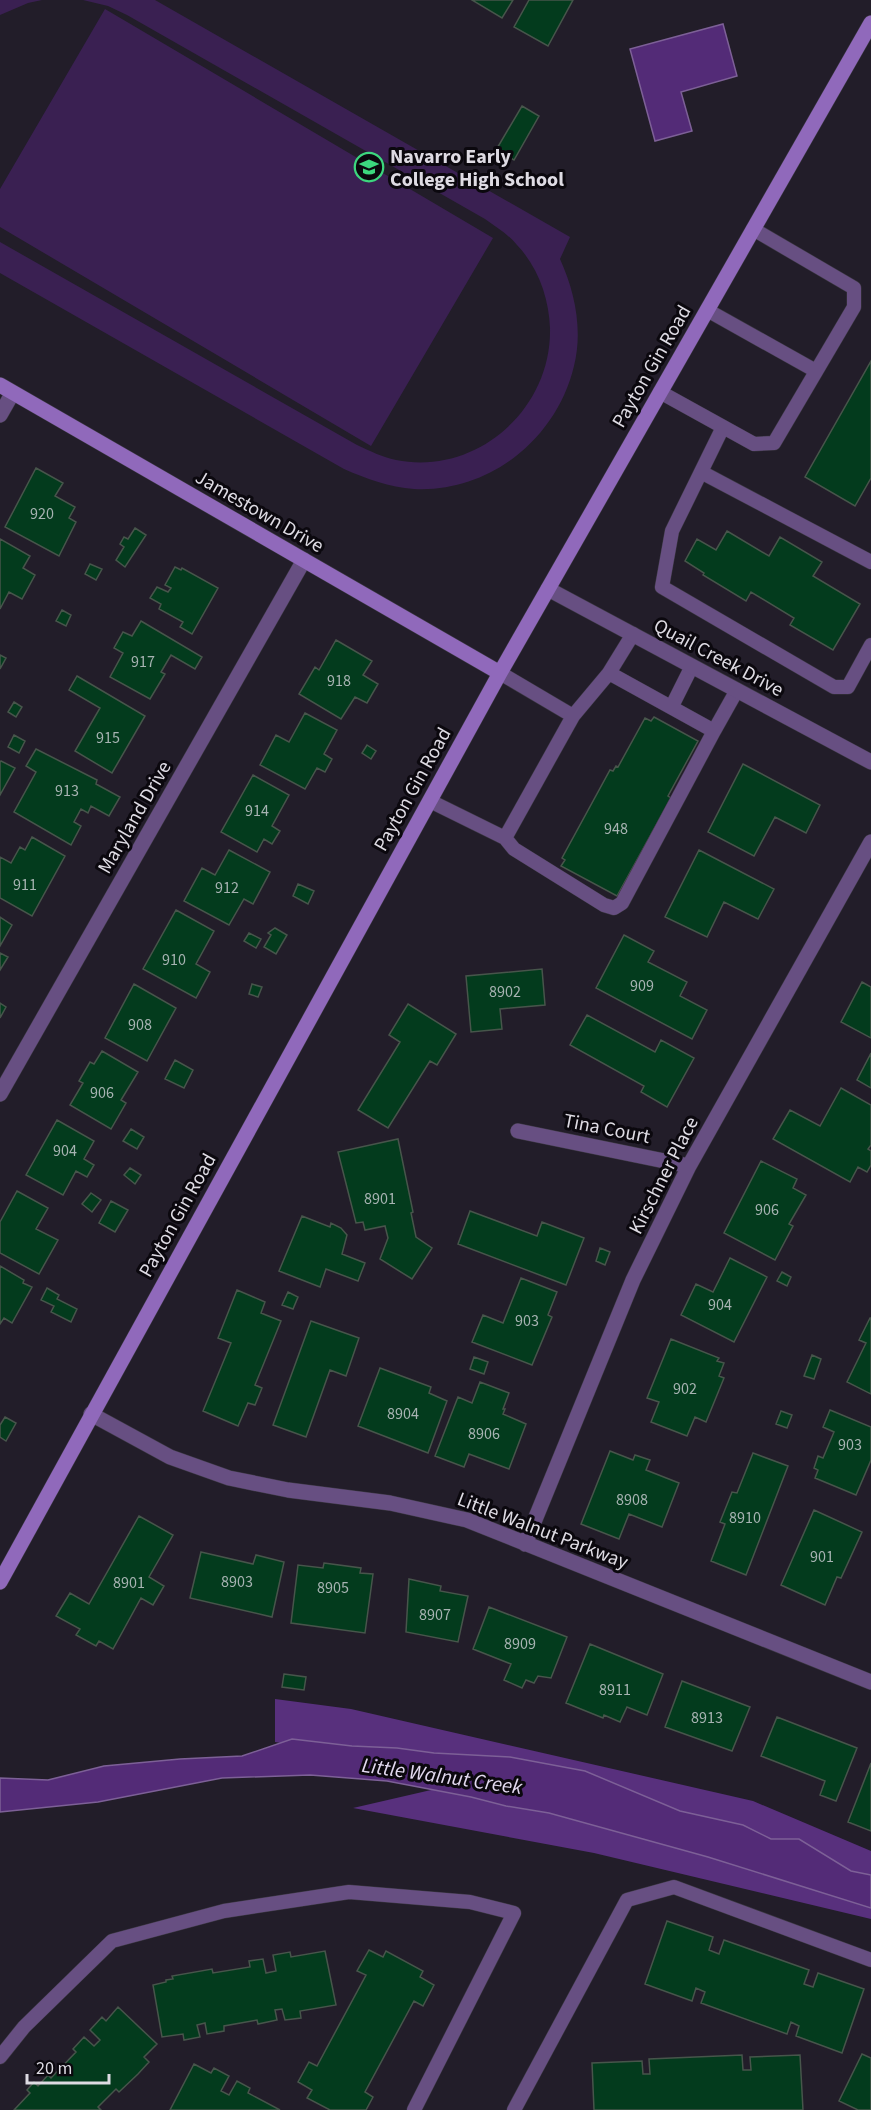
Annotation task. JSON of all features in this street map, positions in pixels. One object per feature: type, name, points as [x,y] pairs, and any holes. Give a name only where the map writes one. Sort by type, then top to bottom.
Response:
[{"type":"street","name":"Payton Gin Road","points":[[0,1582],[500,673],[871,23]]},
{"type":"street","points":[[0,415],[6,389]]},
{"type":"street","name":"Jamestown Drive","points":[[6,389],[500,673]]},
{"type":"street","name":"Maryland Drive","points":[[0,1094],[304,560]]},
{"type":"street","name":"Quail Creek Drive","points":[[548,588],[871,762]]},
{"type":"street","name":"Kirschner Place","points":[[525,1544],[633,1280],[689,1166],[871,842]]},
{"type":"street","name":"Tina Court","points":[[518,1131],[689,1166]]},
{"type":"street","name":"Little Walnut Parkway","points":[[91,1414],[170,1457],[229,1478],[288,1490],[390,1503],[467,1520],[869,1677]]},
{"type":"lane","points":[[660,392],[754,444],[774,443],[854,307],[854,288],[753,229]]},
{"type":"lane","points":[[707,310],[816,370]]},
{"type":"lane","points":[[723,427],[672,531],[662,586],[834,687],[848,687],[871,645]]},
{"type":"lane","points":[[701,472],[871,562]]},
{"type":"lane","points":[[505,838],[573,716],[609,673],[633,634]]},
{"type":"lane","points":[[672,706],[692,666]]},
{"type":"lane","points":[[500,673],[573,716]]},
{"type":"lane","points":[[609,673],[714,731]]},
{"type":"lane","points":[[430,801],[505,838],[514,849],[604,905],[614,908],[622,903],[737,690]]},
{"type":"lane","points":[[514,2110],[627,1900],[674,1887],[871,1960]]},
{"type":"lane","points":[[0,2057],[24,2027],[112,1941],[224,1911],[349,1892],[470,1902],[514,1914],[414,2110]]},
{"type":"shaded area","points":[[0,0],[42,0],[28,3],[0,15]]},
{"type":"shaded area","points":[[83,0],[155,0],[570,237],[560,259],[570,285],[576,311],[577,352],[565,392],[553,416],[536,438],[494,471],[469,482],[442,488],[414,489],[378,482],[344,469],[0,273],[0,242],[357,445],[396,460],[426,462],[455,458],[481,447],[504,430],[524,410],[538,385],[547,358],[550,328],[545,294],[531,263],[502,231],[485,219],[127,15],[108,6]]},
{"type":"shaded area","points":[[105,9],[493,238],[371,446],[0,227],[0,189]]},
{"type":"shaded area","points":[[275,1699],[351,1709],[753,1801],[871,1851],[871,1919],[594,1853],[353,1808],[431,1790],[327,1751],[275,1742]]},
{"type":"water","points":[[723,24],[737,76],[681,92],[692,131],[655,141],[630,49]]},
{"type":"water","name":"Little Walnut Creek","points":[[292,1739],[434,1753],[510,1757],[585,1771],[680,1811],[743,1825],[771,1839],[799,1839],[851,1871],[871,1875],[871,1908],[708,1857],[549,1813],[387,1781],[310,1775],[222,1778],[98,1802],[0,1812],[0,1778],[48,1780],[104,1766],[242,1756]]},
{"type":"building","points":[[472,0],[513,0],[502,18]]},
{"type":"building","points":[[529,0],[573,0],[548,46],[514,27]]},
{"type":"building","points":[[522,106],[539,116],[514,160],[496,150]]},
{"type":"building","points":[[871,361],[871,478],[855,506],[805,477]]},
{"type":"building","points":[[36,468],[63,483],[55,496],[75,507],[69,518],[76,522],[59,556],[5,527]]},
{"type":"building","points":[[135,528],[146,535],[125,567],[116,560],[124,547],[120,544],[124,537],[128,539]]},
{"type":"building","points":[[727,531],[769,556],[780,537],[822,562],[813,576],[860,604],[833,650],[790,625],[794,618],[751,592],[746,601],[703,575],[704,573],[685,561],[697,539],[716,550]]},
{"type":"building","points":[[0,539],[30,556],[23,568],[35,575],[22,599],[9,592],[0,609]]},
{"type":"building","points":[[90,564],[102,569],[96,580],[85,574]]},
{"type":"building","points":[[175,567],[181,570],[182,568],[218,588],[192,634],[180,627],[183,622],[159,609],[161,604],[150,598],[157,587],[168,592],[171,588],[165,585]]},
{"type":"building","points":[[62,610],[71,615],[66,626],[56,621]]},
{"type":"building","points":[[141,621],[202,657],[195,669],[171,655],[161,672],[165,674],[150,699],[110,677],[123,653],[114,648],[123,632],[132,636]]},
{"type":"building","points":[[336,640],[372,661],[363,675],[378,684],[367,703],[355,697],[341,719],[299,694],[315,667],[319,670]]},
{"type":"building","points":[[0,655],[6,658],[0,669]]},
{"type":"building","points":[[77,676],[145,716],[112,773],[75,751],[100,708],[69,690]]},
{"type":"building","points":[[14,702],[22,707],[16,717],[8,712]]},
{"type":"building","points":[[305,713],[337,730],[324,754],[332,759],[325,772],[317,768],[305,789],[260,765],[276,735],[289,742]]},
{"type":"building","points":[[654,717],[698,741],[668,796],[671,798],[617,896],[561,866],[565,860],[562,858],[610,770],[613,771],[616,766],[618,767],[645,718],[651,721]]},
{"type":"building","points":[[14,735],[25,741],[19,753],[8,747]]},
{"type":"building","points":[[367,745],[376,751],[371,759],[362,753]]},
{"type":"building","points":[[36,749],[97,780],[96,784],[120,797],[109,816],[91,806],[88,813],[81,809],[74,822],[81,826],[71,845],[14,812],[36,772],[26,766]]},
{"type":"building","points":[[0,762],[15,768],[0,795]]},
{"type":"building","points":[[743,764],[820,805],[806,833],[775,817],[754,856],[708,832]]},
{"type":"building","points":[[253,775],[289,795],[272,826],[280,831],[272,844],[264,839],[257,852],[221,832]]},
{"type":"building","points":[[32,837],[65,856],[32,916],[0,898],[0,857],[11,863],[20,847],[25,850]]},
{"type":"building","points":[[229,850],[270,872],[253,904],[244,899],[229,925],[184,901],[202,868],[215,875]]},
{"type":"building","points":[[699,850],[774,889],[758,919],[724,902],[707,937],[665,917]]},
{"type":"building","points":[[298,884],[314,891],[308,904],[293,896]]},
{"type":"building","points":[[176,910],[214,931],[196,964],[210,972],[196,998],[143,969]]},
{"type":"building","points":[[0,917],[12,925],[0,946]]},
{"type":"building","points":[[275,928],[287,935],[276,954],[264,947],[271,935],[268,933]]},
{"type":"building","points":[[249,933],[261,939],[256,948],[244,941]]},
{"type":"building","points":[[624,935],[654,951],[648,962],[687,982],[680,996],[707,1010],[692,1039],[596,988]]},
{"type":"building","points":[[0,953],[8,957],[0,970]]},
{"type":"building","points":[[542,969],[545,1005],[500,1009],[502,1029],[471,1032],[466,976]]},
{"type":"building","points":[[862,982],[871,987],[871,1038],[841,1022]]},
{"type":"building","points":[[134,984],[176,1008],[147,1061],[105,1038]]},
{"type":"building","points":[[252,984],[262,987],[258,997],[249,994]]},
{"type":"building","points":[[0,1003],[6,1007],[0,1018]]},
{"type":"building","points":[[408,1004],[456,1034],[437,1065],[430,1061],[388,1128],[358,1110],[400,1042],[389,1035]]},
{"type":"building","points":[[587,1015],[655,1052],[661,1040],[694,1058],[667,1107],[641,1092],[644,1086],[570,1045]]},
{"type":"building","points":[[102,1051],[138,1072],[121,1100],[126,1103],[111,1129],[70,1105],[83,1083],[79,1081],[90,1062],[94,1064]]},
{"type":"building","points":[[871,1053],[871,1088],[857,1080]]},
{"type":"building","points":[[175,1060],[193,1070],[184,1088],[165,1079]]},
{"type":"building","points":[[841,1088],[871,1105],[871,1145],[868,1149],[871,1151],[871,1165],[867,1172],[858,1167],[850,1182],[773,1139],[790,1110],[820,1126]]},
{"type":"building","points":[[57,1120],[94,1141],[84,1159],[94,1165],[87,1177],[76,1171],[63,1195],[26,1175]]},
{"type":"building","points":[[131,1129],[144,1137],[137,1149],[123,1141]]},
{"type":"building","points":[[398,1139],[416,1237],[432,1248],[412,1279],[380,1259],[388,1238],[385,1226],[365,1230],[363,1222],[356,1223],[338,1152]]},
{"type":"building","points":[[761,1161],[797,1179],[793,1188],[806,1195],[789,1224],[793,1226],[775,1260],[724,1233]]},
{"type":"building","points":[[130,1168],[141,1175],[135,1184],[124,1175]]},
{"type":"building","points":[[17,1191],[48,1208],[36,1229],[58,1240],[39,1274],[0,1253],[0,1222]]},
{"type":"building","points":[[91,1193],[101,1200],[92,1212],[82,1204]]},
{"type":"building","points":[[111,1201],[128,1210],[115,1232],[99,1223]]},
{"type":"building","points":[[470,1211],[537,1236],[542,1222],[584,1238],[566,1285],[458,1244]]},
{"type":"building","points":[[302,1216],[330,1227],[331,1223],[341,1228],[347,1235],[342,1254],[365,1263],[358,1281],[326,1269],[320,1287],[279,1271]]},
{"type":"building","points":[[600,1248],[610,1252],[605,1265],[596,1261]]},
{"type":"building","points":[[730,1258],[767,1277],[734,1342],[681,1315],[696,1284],[713,1292]]},
{"type":"building","points":[[0,1266],[32,1287],[12,1323],[4,1318],[0,1324]]},
{"type":"building","points":[[782,1272],[791,1277],[787,1286],[777,1281]]},
{"type":"building","points":[[521,1278],[557,1292],[548,1315],[552,1317],[532,1365],[472,1342],[483,1315],[503,1323]]},
{"type":"building","points":[[47,1288],[59,1295],[57,1299],[77,1309],[71,1322],[51,1312],[54,1306],[41,1300]]},
{"type":"building","points":[[237,1290],[265,1302],[261,1313],[281,1321],[255,1385],[262,1388],[255,1405],[248,1403],[238,1426],[203,1411],[231,1343],[218,1338]]},
{"type":"building","points":[[288,1292],[298,1297],[293,1309],[282,1305]]},
{"type":"building","points":[[870,1318],[871,1394],[847,1382],[866,1343],[859,1340]]},
{"type":"building","points":[[311,1321],[359,1338],[346,1376],[330,1370],[306,1437],[273,1425]]},
{"type":"building","points":[[671,1339],[719,1358],[717,1361],[724,1363],[719,1376],[724,1378],[706,1422],[695,1417],[687,1436],[651,1422],[659,1402],[647,1398]]},
{"type":"building","points":[[812,1355],[821,1359],[814,1379],[804,1376]]},
{"type":"building","points":[[474,1357],[488,1362],[484,1374],[470,1369]]},
{"type":"building","points":[[380,1368],[431,1387],[429,1393],[447,1401],[428,1453],[358,1426]]},
{"type":"building","points":[[480,1382],[509,1393],[503,1414],[526,1424],[509,1469],[469,1454],[464,1467],[435,1456],[458,1397],[472,1403]]},
{"type":"building","points":[[830,1410],[871,1427],[871,1460],[856,1495],[815,1478],[818,1470],[814,1468],[818,1456],[823,1458],[834,1432],[823,1427]]},
{"type":"building","points":[[781,1411],[792,1415],[787,1428],[776,1424]]},
{"type":"building","points":[[5,1417],[16,1423],[6,1441],[0,1437],[0,1425]]},
{"type":"building","points":[[610,1451],[633,1460],[635,1455],[650,1460],[646,1470],[679,1483],[662,1527],[629,1514],[619,1539],[581,1524]]},
{"type":"building","points":[[753,1453],[788,1466],[746,1575],[711,1561],[725,1524],[720,1522],[732,1492],[737,1493]]},
{"type":"building","points":[[814,1510],[862,1532],[841,1578],[837,1577],[825,1605],[781,1585]]},
{"type":"building","points":[[139,1516],[173,1535],[149,1577],[164,1586],[153,1605],[141,1598],[113,1649],[99,1641],[96,1646],[76,1635],[80,1629],[56,1616],[70,1593],[89,1604]]},
{"type":"building","points":[[201,1552],[253,1564],[256,1555],[284,1562],[272,1617],[190,1598]]},
{"type":"building","points":[[324,1563],[361,1568],[360,1573],[373,1574],[365,1633],[291,1623],[298,1565],[323,1568]]},
{"type":"building","points":[[409,1579],[441,1586],[440,1591],[468,1596],[458,1642],[406,1632]]},
{"type":"building","points":[[489,1607],[567,1637],[551,1678],[538,1676],[534,1683],[526,1680],[522,1688],[504,1680],[511,1664],[473,1649]]},
{"type":"building","points":[[590,1644],[663,1674],[647,1715],[627,1707],[620,1722],[604,1715],[603,1718],[566,1703]]},
{"type":"building","points":[[284,1674],[306,1677],[304,1690],[282,1687]]},
{"type":"building","points":[[682,1681],[750,1707],[732,1751],[665,1727]]},
{"type":"building","points":[[777,1717],[857,1748],[836,1801],[820,1795],[825,1781],[761,1756]]},
{"type":"building","points":[[871,1763],[871,1831],[848,1822]]},
{"type":"building","points":[[667,1921],[713,1937],[709,1950],[719,1954],[724,1940],[809,1970],[804,1984],[813,1987],[818,1973],[864,1989],[842,2053],[796,2036],[799,2026],[791,2022],[787,2034],[701,2003],[705,1992],[696,1988],[692,2001],[645,1984]]},
{"type":"building","points":[[369,1950],[383,1957],[386,1951],[423,1971],[420,1977],[434,1985],[423,2006],[414,2001],[365,2092],[373,2097],[366,2110],[330,2110],[307,2098],[312,2090],[298,2082],[309,2062],[317,2066],[366,1975],[357,1971]]},
{"type":"building","points":[[325,1951],[336,2005],[300,2011],[301,2018],[285,2020],[282,2009],[275,2010],[277,2020],[258,2024],[257,2020],[224,2026],[224,2031],[207,2034],[205,2023],[197,2025],[200,2037],[184,2040],[183,2034],[162,2037],[153,1985],[173,1979],[172,1976],[212,1969],[213,1973],[250,1967],[249,1961],[263,1959],[266,1973],[276,1971],[273,1955],[290,1952],[291,1957]]},
{"type":"building","points":[[118,2007],[157,2044],[144,2057],[149,2062],[138,2074],[119,2092],[116,2089],[98,2107],[101,2110],[14,2110],[30,2093],[27,2090],[34,2082],[38,2086],[48,2075],[51,2078],[76,2052],[73,2049],[84,2037],[94,2046],[100,2040],[90,2030],[102,2017],[106,2021]]},
{"type":"building","points":[[862,2054],[871,2058],[871,2110],[858,2110],[839,2101]]},
{"type":"building","points":[[742,2055],[743,2070],[751,2070],[750,2057],[800,2055],[803,2110],[594,2110],[592,2063],[642,2061],[643,2074],[650,2074],[649,2059]]},
{"type":"building","points":[[194,2064],[211,2073],[214,2068],[229,2076],[221,2091],[229,2095],[237,2081],[250,2088],[248,2093],[280,2110],[170,2110]]},
{"type":"place","name":"Navarro Early College High School","points":[[369,167]]}]
